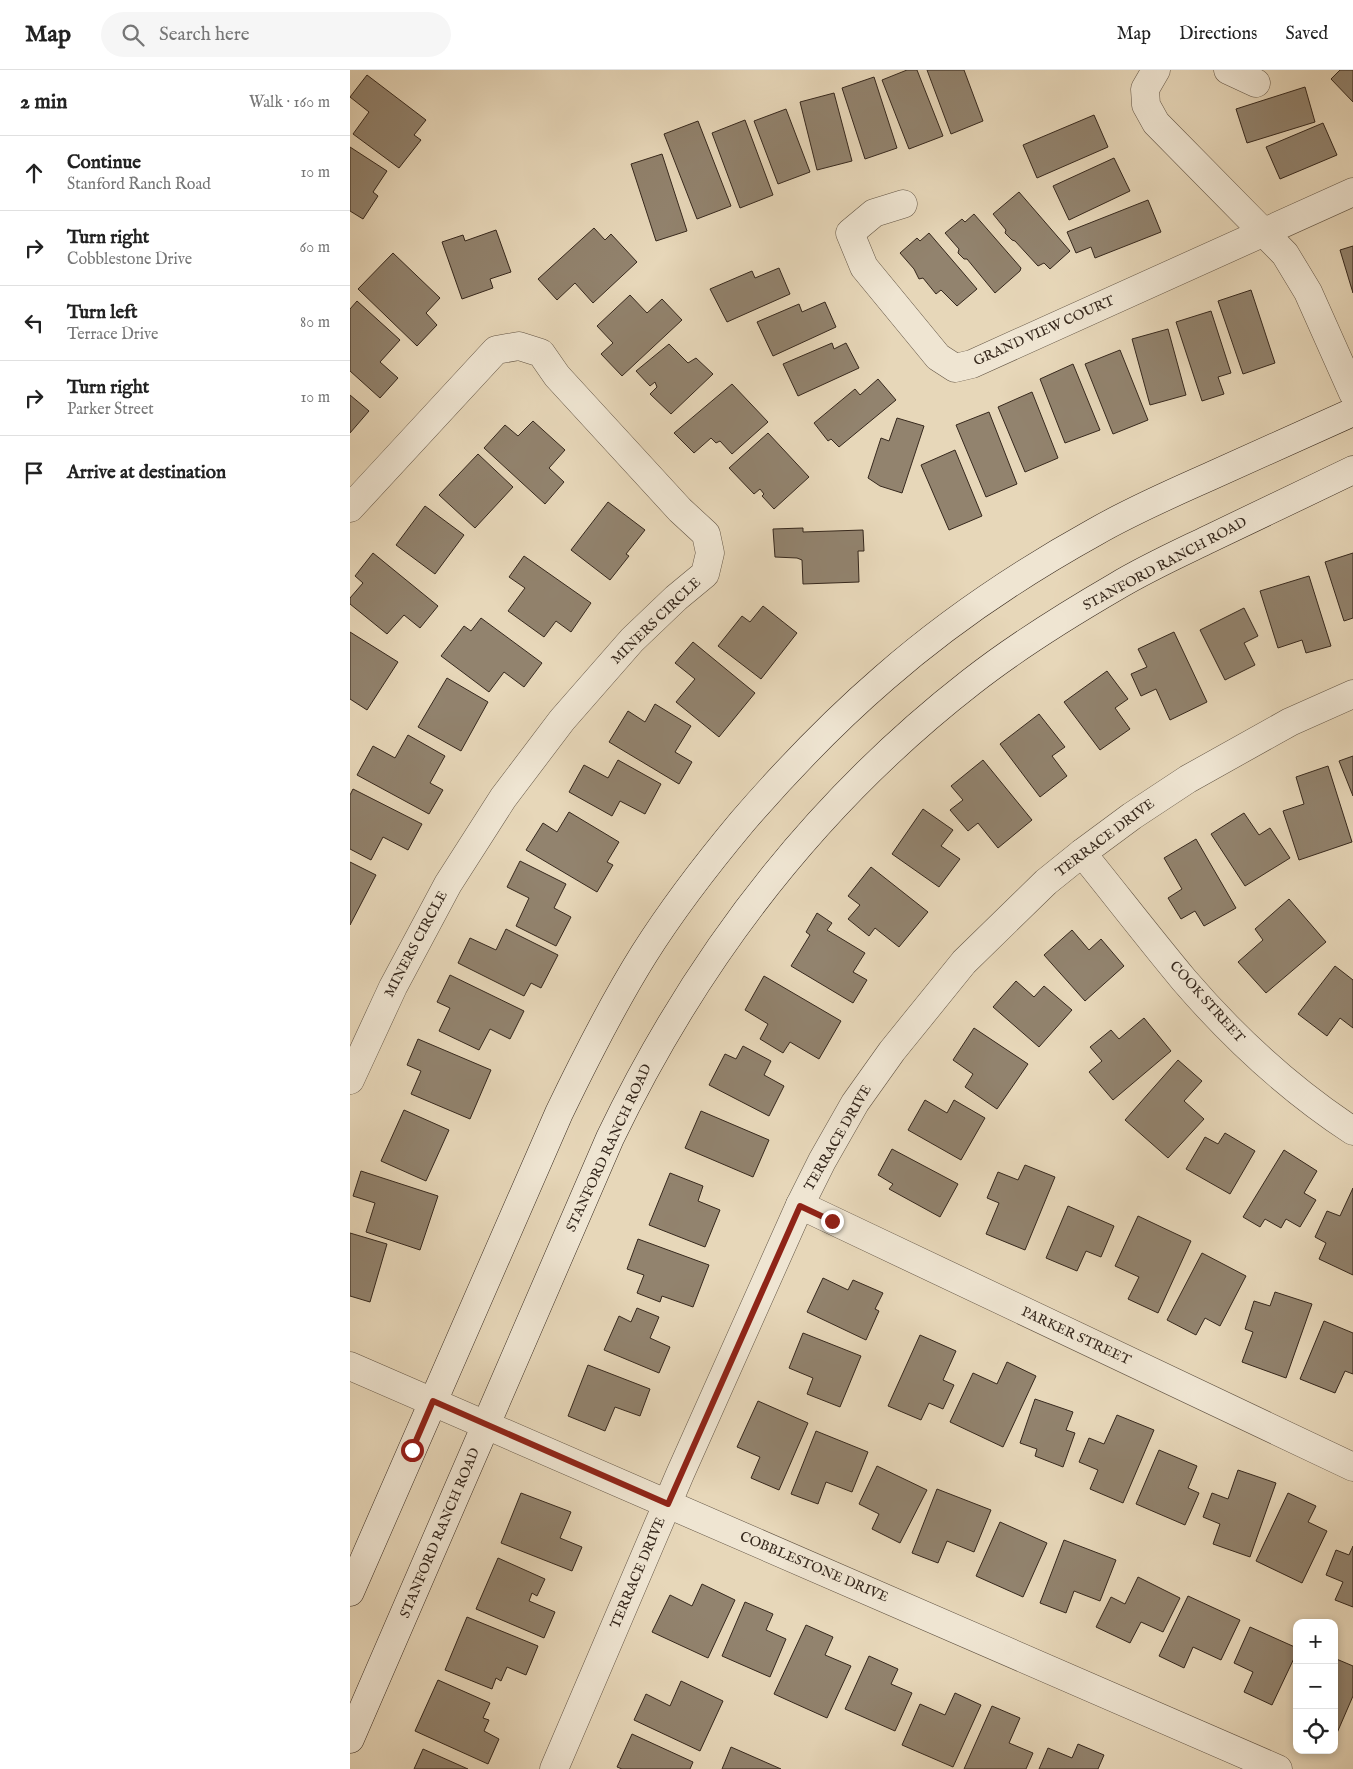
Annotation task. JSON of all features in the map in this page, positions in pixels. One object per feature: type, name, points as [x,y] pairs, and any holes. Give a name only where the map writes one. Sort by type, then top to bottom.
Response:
[{"type":"street","points":[[1156,70],[1146,89],[1146,104],[1156,123],[1285,254],[1308,292],[1353,393]]},
{"type":"street","points":[[1228,70],[1256,83]]},
{"type":"street","points":[[1263,232],[1353,192]]},
{"type":"street","name":"GRAND VIEW COURT","points":[[903,204],[874,213],[850,234],[864,267],[938,357],[956,368],[972,364],[1263,232]]},
{"type":"street","name":"MINERS CIRCLE","points":[[350,508],[496,350],[520,346],[542,353],[557,376],[680,510],[706,534],[710,553],[705,574],[676,598],[632,640],[562,720],[503,798],[448,884],[393,987],[350,1080]]},
{"type":"street","points":[[350,1592],[559,1113],[584,1060],[646,952],[706,867],[782,777],[839,719],[885,677],[942,631],[1041,563],[1096,531],[1156,501],[1353,412]]},
{"type":"street","name":"STANFORD RANCH ROAD","points":[[350,1739],[610,1138],[635,1086],[663,1036],[728,934],[802,841],[858,782],[925,720],[972,681],[1071,613],[1120,584],[1353,470]]},
{"type":"street","name":"TERRACE DRIVE","points":[[554,1769],[668,1504],[800,1206],[822,1161],[855,1103],[892,1051],[964,962],[1046,882],[1082,853],[1132,816],[1188,779],[1290,722],[1353,694]]},
{"type":"street","name":"COOK STREET","points":[[1082,853],[1184,980],[1250,1050],[1326,1113],[1353,1131]]},
{"type":"street","name":"PARKER STREET","points":[[800,1206],[1353,1466]]},
{"type":"street","name":"COBBLESTONE DRIVE","points":[[350,1366],[1278,1769]]},
{"type":"building","points":[[907,70],[917,70],[943,136],[909,149],[882,80]]},
{"type":"building","points":[[927,70],[964,70],[983,121],[951,134]]},
{"type":"building","points":[[1340,70],[1353,70],[1353,102],[1331,79]]},
{"type":"building","points":[[367,75],[426,120],[414,135],[421,140],[399,168],[353,134],[369,112],[350,97]]},
{"type":"building","points":[[874,77],[897,148],[865,159],[842,88]]},
{"type":"building","points":[[1305,87],[1315,122],[1247,143],[1236,109]]},
{"type":"building","points":[[834,93],[852,161],[817,170],[800,102]]},
{"type":"building","points":[[786,109],[810,172],[778,184],[754,121]]},
{"type":"building","points":[[1094,115],[1108,147],[1037,178],[1023,145]]},
{"type":"building","points":[[745,120],[773,195],[740,208],[712,133]]},
{"type":"building","points":[[698,121],[731,206],[697,219],[664,134]]},
{"type":"building","points":[[1323,123],[1337,155],[1280,179],[1266,147]]},
{"type":"building","points":[[350,147],[387,171],[373,192],[378,196],[363,219],[350,211]]},
{"type":"building","points":[[662,154],[687,231],[656,241],[631,164]]},
{"type":"building","points":[[1114,158],[1130,191],[1069,220],[1053,186]]},
{"type":"building","points":[[1019,192],[1070,251],[1050,269],[1044,263],[1038,266],[1005,233],[1006,230],[993,214]]},
{"type":"building","points":[[1148,200],[1161,232],[1095,258],[1091,247],[1076,253],[1067,232]]},
{"type":"building","points":[[974,214],[1021,268],[995,293],[967,259],[964,259],[958,253],[959,249],[945,233],[962,219],[965,222]]},
{"type":"building","points":[[594,228],[605,240],[611,234],[637,262],[593,303],[575,283],[557,300],[538,279]]},
{"type":"building","points":[[496,230],[511,272],[490,279],[493,288],[462,299],[442,242],[463,235],[465,241]]},
{"type":"building","points":[[929,233],[977,289],[957,306],[941,290],[936,294],[923,278],[919,279],[914,269],[900,253],[917,238],[920,241]]},
{"type":"building","points":[[1353,246],[1353,293],[1340,250]]},
{"type":"building","points":[[393,253],[440,298],[426,313],[437,325],[417,346],[358,289]]},
{"type":"building","points":[[779,268],[790,294],[727,322],[710,289],[752,271],[755,278]]},
{"type":"building","points":[[1251,290],[1275,363],[1243,374],[1218,301]]},
{"type":"building","points":[[630,295],[647,313],[662,299],[682,320],[622,376],[601,354],[613,343],[597,326]]},
{"type":"building","points":[[357,301],[400,340],[380,362],[398,378],[380,398],[350,371],[350,309]]},
{"type":"building","points":[[825,302],[836,327],[773,356],[757,322],[799,304],[802,312]]},
{"type":"building","points":[[1211,311],[1231,373],[1218,377],[1224,394],[1202,401],[1176,322]]},
{"type":"building","points":[[1168,329],[1186,395],[1150,405],[1132,339]]},
{"type":"building","points":[[832,343],[834,349],[846,343],[859,368],[798,396],[783,364]]},
{"type":"building","points":[[669,344],[688,363],[696,358],[713,374],[671,414],[650,394],[657,387],[655,382],[650,386],[636,371]]},
{"type":"building","points":[[1120,350],[1148,420],[1113,434],[1085,364]]},
{"type":"building","points":[[1073,364],[1100,430],[1065,443],[1040,379]]},
{"type":"building","points":[[878,379],[896,400],[839,447],[831,439],[828,441],[814,423],[855,389],[860,395]]},
{"type":"building","points":[[732,384],[768,422],[732,454],[720,441],[716,443],[711,438],[694,453],[674,433]]},
{"type":"building","points":[[1032,392],[1058,458],[1025,472],[998,407]]},
{"type":"building","points":[[350,395],[369,411],[350,433]]},
{"type":"building","points":[[989,412],[1017,484],[986,497],[956,425]]},
{"type":"building","points":[[897,418],[924,426],[902,493],[880,486],[868,478],[881,438],[889,441]]},
{"type":"building","points":[[533,421],[565,450],[549,468],[564,482],[545,504],[484,448],[505,425],[518,436]]},
{"type":"building","points":[[768,433],[809,477],[774,509],[762,496],[764,494],[760,489],[754,494],[729,468]]},
{"type":"building","points":[[955,450],[982,516],[949,530],[921,465]]},
{"type":"building","points":[[478,454],[513,487],[475,528],[439,495]]},
{"type":"building","points":[[608,502],[645,530],[626,554],[629,556],[610,580],[571,550]]},
{"type":"building","points":[[425,506],[464,535],[435,574],[396,545]]},
{"type":"building","points":[[803,528],[803,532],[863,530],[864,551],[858,551],[859,582],[803,584],[802,560],[775,557],[773,529]]},
{"type":"building","points":[[373,553],[438,606],[420,628],[404,615],[387,634],[350,604],[350,598],[363,583],[355,576]]},
{"type":"building","points":[[1353,553],[1353,618],[1344,621],[1325,562]]},
{"type":"building","points":[[524,556],[591,603],[571,632],[556,621],[544,637],[508,611],[525,588],[509,577]]},
{"type":"building","points":[[1309,576],[1331,646],[1306,653],[1302,640],[1278,648],[1260,591]]},
{"type":"building","points":[[763,606],[797,633],[761,679],[718,646],[742,616],[750,622]]},
{"type":"building","points":[[1244,608],[1258,636],[1244,643],[1255,665],[1225,680],[1200,630]]},
{"type":"building","points":[[481,618],[542,663],[524,687],[504,672],[489,692],[441,656],[464,626],[471,631]]},
{"type":"building","points":[[350,632],[398,662],[367,710],[350,699]]},
{"type":"building","points":[[1174,632],[1207,702],[1170,720],[1156,689],[1141,696],[1131,674],[1147,667],[1138,649]]},
{"type":"building","points":[[693,642],[755,693],[719,737],[676,702],[695,679],[675,663]]},
{"type":"building","points":[[1107,671],[1128,699],[1115,708],[1130,729],[1100,750],[1064,702]]},
{"type":"building","points":[[447,678],[488,702],[461,751],[418,727]]},
{"type":"building","points":[[655,704],[691,726],[675,752],[692,762],[679,784],[609,742],[628,711],[645,722]]},
{"type":"building","points":[[1039,714],[1065,747],[1052,756],[1067,776],[1040,797],[1000,744]]},
{"type":"building","points":[[408,735],[445,756],[430,783],[443,790],[429,814],[357,775],[373,746],[395,758]]},
{"type":"building","points":[[1353,756],[1353,796],[1339,761]]},
{"type":"building","points":[[618,760],[661,784],[645,814],[620,801],[612,816],[569,792],[584,765],[608,778]]},
{"type":"building","points":[[983,760],[1032,820],[998,848],[978,823],[968,831],[950,810],[963,800],[951,786]]},
{"type":"building","points":[[1328,766],[1352,842],[1299,860],[1283,811],[1304,804],[1296,777]]},
{"type":"building","points":[[353,789],[422,824],[408,850],[383,837],[371,860],[350,849],[350,795]]},
{"type":"building","points":[[923,809],[953,830],[941,846],[960,859],[939,887],[892,854]]},
{"type":"building","points":[[569,812],[619,842],[607,862],[613,865],[597,892],[526,850],[543,823],[557,832]]},
{"type":"building","points":[[1244,813],[1259,835],[1270,828],[1290,858],[1245,886],[1211,834]]},
{"type":"building","points":[[1196,839],[1236,908],[1204,926],[1195,911],[1181,919],[1168,898],[1182,889],[1164,858]]},
{"type":"building","points":[[520,861],[566,884],[554,908],[571,917],[556,946],[516,926],[529,898],[507,887]]},
{"type":"building","points":[[350,862],[376,875],[350,925]]},
{"type":"building","points":[[871,867],[928,912],[899,947],[875,928],[869,936],[848,919],[860,905],[848,896]]},
{"type":"building","points":[[1289,899],[1326,942],[1266,993],[1238,962],[1263,940],[1255,929]]},
{"type":"building","points":[[817,913],[832,923],[827,930],[865,953],[853,972],[867,980],[853,1003],[791,966],[810,935],[806,932]]},
{"type":"building","points":[[506,929],[558,955],[541,988],[531,983],[524,996],[458,963],[470,938],[496,950]]},
{"type":"building","points":[[1072,930],[1089,950],[1101,939],[1124,966],[1085,1001],[1044,955]]},
{"type":"building","points":[[1335,966],[1353,980],[1353,1028],[1340,1018],[1327,1036],[1298,1014]]},
{"type":"building","points":[[450,975],[524,1011],[510,1039],[490,1029],[479,1050],[439,1031],[450,1008],[437,1002]]},
{"type":"building","points":[[764,976],[841,1021],[819,1059],[790,1042],[783,1053],[760,1039],[768,1024],[745,1010]]},
{"type":"building","points":[[1016,981],[1034,997],[1044,986],[1072,1010],[1039,1047],[993,1007]]},
{"type":"building","points":[[1144,1018],[1171,1051],[1113,1100],[1089,1072],[1102,1061],[1090,1047],[1111,1030],[1119,1039]]},
{"type":"building","points":[[974,1028],[1028,1064],[997,1109],[965,1087],[973,1074],[953,1060]]},
{"type":"building","points":[[418,1039],[491,1070],[470,1119],[411,1094],[421,1071],[407,1065]]},
{"type":"building","points":[[743,1046],[771,1061],[764,1075],[784,1086],[769,1116],[709,1085],[725,1054],[736,1059]]},
{"type":"building","points":[[1178,1060],[1202,1081],[1184,1101],[1204,1119],[1168,1158],[1125,1120]]},
{"type":"building","points":[[925,1100],[947,1113],[954,1100],[985,1118],[961,1160],[908,1130]]},
{"type":"building","points":[[404,1110],[449,1130],[426,1181],[381,1161]]},
{"type":"building","points":[[701,1111],[769,1140],[753,1177],[685,1148]]},
{"type":"building","points":[[1225,1133],[1255,1151],[1230,1194],[1186,1169],[1205,1137],[1218,1144]]},
{"type":"building","points":[[892,1149],[958,1184],[940,1217],[889,1189],[893,1184],[878,1175]]},
{"type":"building","points":[[1284,1150],[1317,1171],[1304,1193],[1316,1200],[1300,1227],[1286,1219],[1281,1228],[1265,1219],[1260,1227],[1243,1217]]},
{"type":"building","points":[[1025,1165],[1055,1177],[1025,1250],[986,1234],[999,1203],[987,1198],[998,1172],[1018,1180]]},
{"type":"building","points":[[361,1171],[438,1196],[420,1250],[366,1232],[375,1203],[353,1196]]},
{"type":"building","points":[[670,1173],[703,1186],[698,1201],[720,1210],[705,1247],[649,1225]]},
{"type":"building","points":[[1353,1188],[1353,1275],[1319,1259],[1326,1243],[1315,1237],[1327,1211],[1340,1216]]},
{"type":"building","points":[[1068,1206],[1114,1226],[1101,1257],[1086,1251],[1077,1271],[1046,1258]]},
{"type":"building","points":[[1138,1216],[1191,1241],[1158,1313],[1128,1299],[1139,1277],[1115,1266]]},
{"type":"building","points":[[350,1233],[387,1244],[370,1302],[350,1296]]},
{"type":"building","points":[[638,1239],[709,1265],[693,1307],[662,1296],[660,1302],[637,1293],[644,1275],[627,1269]]},
{"type":"building","points":[[1202,1253],[1246,1276],[1220,1326],[1205,1318],[1196,1335],[1167,1320]]},
{"type":"building","points":[[823,1278],[848,1290],[853,1280],[883,1293],[875,1309],[879,1311],[866,1340],[807,1312]]},
{"type":"building","points":[[1275,1292],[1312,1304],[1286,1378],[1242,1362],[1253,1332],[1245,1329],[1254,1301],[1270,1306]]},
{"type":"building","points":[[637,1308],[659,1317],[650,1338],[670,1347],[659,1373],[604,1350],[619,1316],[631,1322]]},
{"type":"building","points":[[1324,1321],[1353,1333],[1353,1374],[1345,1371],[1335,1393],[1300,1379]]},
{"type":"building","points":[[803,1333],[861,1356],[840,1407],[807,1394],[813,1378],[789,1368]]},
{"type":"building","points":[[920,1335],[956,1351],[943,1380],[954,1385],[943,1409],[929,1403],[921,1420],[888,1406]]},
{"type":"building","points":[[1007,1362],[1036,1376],[1003,1447],[950,1422],[973,1373],[997,1384]]},
{"type":"building","points":[[588,1365],[650,1389],[640,1416],[615,1407],[605,1431],[568,1416]]},
{"type":"building","points":[[1035,1399],[1073,1412],[1066,1430],[1075,1433],[1063,1467],[1035,1456],[1037,1449],[1020,1443]]},
{"type":"building","points":[[758,1401],[808,1423],[779,1490],[751,1478],[760,1457],[737,1447]]},
{"type":"building","points":[[1117,1415],[1154,1430],[1123,1503],[1090,1489],[1098,1470],[1079,1462],[1089,1438],[1104,1444]]},
{"type":"building","points":[[816,1431],[868,1452],[852,1492],[826,1482],[818,1504],[791,1494]]},
{"type":"building","points":[[1159,1450],[1197,1466],[1188,1488],[1199,1493],[1185,1525],[1136,1504]]},
{"type":"building","points":[[877,1466],[927,1490],[900,1543],[872,1529],[879,1514],[859,1504]]},
{"type":"building","points":[[1238,1470],[1276,1483],[1250,1557],[1213,1544],[1220,1524],[1203,1517],[1212,1493],[1228,1499]]},
{"type":"building","points":[[937,1489],[991,1510],[974,1552],[947,1541],[938,1563],[912,1553]]},
{"type":"building","points":[[521,1493],[571,1512],[560,1538],[582,1547],[572,1571],[501,1543]]},
{"type":"building","points":[[1288,1493],[1316,1506],[1308,1522],[1327,1531],[1302,1583],[1256,1561]]},
{"type":"building","points":[[1000,1522],[1047,1543],[1023,1597],[976,1576]]},
{"type":"building","points":[[1064,1540],[1116,1560],[1100,1601],[1074,1591],[1066,1613],[1040,1603]]},
{"type":"building","points":[[1353,1546],[1353,1607],[1335,1600],[1343,1582],[1326,1575],[1336,1550],[1349,1555]]},
{"type":"building","points":[[498,1558],[545,1579],[537,1596],[532,1593],[529,1601],[555,1612],[544,1638],[476,1609]]},
{"type":"building","points":[[1138,1577],[1180,1598],[1163,1632],[1141,1622],[1130,1643],[1096,1627],[1111,1597],[1125,1604]]},
{"type":"building","points":[[702,1584],[735,1600],[708,1658],[652,1632],[670,1595],[692,1606]]},
{"type":"building","points":[[1188,1596],[1240,1620],[1221,1660],[1193,1647],[1184,1668],[1159,1656]]},
{"type":"building","points":[[745,1602],[773,1614],[766,1630],[786,1639],[770,1677],[722,1656]]},
{"type":"building","points":[[467,1617],[538,1646],[526,1675],[507,1667],[501,1681],[496,1678],[492,1689],[445,1670]]},
{"type":"building","points":[[806,1625],[833,1637],[825,1655],[851,1666],[827,1718],[774,1694]]},
{"type":"building","points":[[1250,1627],[1293,1646],[1293,1660],[1272,1705],[1244,1692],[1253,1672],[1234,1663]]},
{"type":"building","points":[[869,1656],[898,1669],[891,1684],[912,1693],[895,1731],[845,1709]]},
{"type":"building","points":[[1338,1660],[1353,1666],[1353,1696],[1338,1731]]},
{"type":"building","points":[[438,1680],[490,1703],[483,1718],[489,1720],[484,1731],[499,1739],[488,1764],[415,1731]]},
{"type":"building","points":[[681,1681],[723,1701],[700,1751],[634,1720],[646,1694],[670,1706]]},
{"type":"building","points":[[955,1693],[981,1705],[953,1767],[902,1745],[920,1704],[945,1715]]},
{"type":"building","points":[[992,1706],[1020,1718],[1009,1743],[1033,1753],[1026,1769],[964,1769]]},
{"type":"building","points":[[632,1734],[693,1762],[690,1769],[622,1769],[617,1767]]},
{"type":"building","points":[[1078,1744],[1104,1755],[1098,1769],[1039,1769],[1048,1748],[1072,1758]]},
{"type":"building","points":[[731,1747],[781,1769],[722,1769]]},
{"type":"building","points":[[423,1749],[468,1769],[414,1769]]},
{"type":"route","points":[[412,1450],[433,1401],[668,1504],[682,1468],[800,1206],[832,1221]]}]
